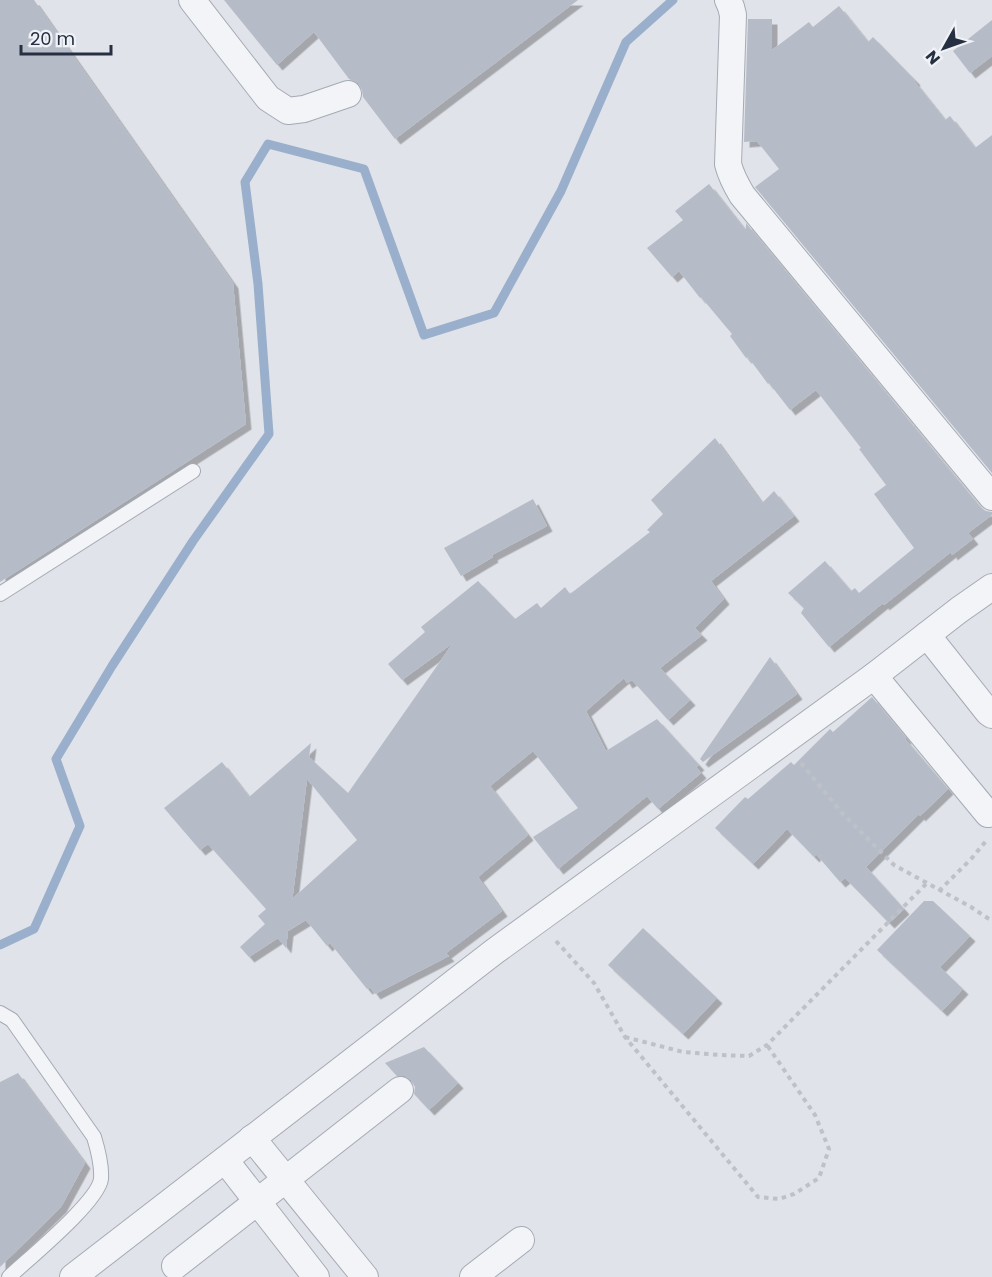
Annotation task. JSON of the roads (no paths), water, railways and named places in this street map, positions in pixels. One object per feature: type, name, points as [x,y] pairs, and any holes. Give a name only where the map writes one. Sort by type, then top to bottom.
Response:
[{"type":"street","points":[[192,0],[268,98],[288,111],[304,109],[348,94]]},
{"type":"street","points":[[728,0],[732,15],[728,164],[730,175],[742,195],[992,497]]},
{"type":"street","points":[[73,1277],[495,951],[874,676],[992,587]]},
{"type":"street","points":[[927,635],[992,715]]},
{"type":"street","points":[[874,676],[988,814]]},
{"type":"street","points":[[175,1266],[400,1090]]},
{"type":"street","points":[[252,1138],[365,1277]]},
{"type":"street","points":[[225,1160],[316,1277]]},
{"type":"street","points":[[473,1277],[521,1240]]},
{"type":"lane","points":[[0,594],[193,471]]},
{"type":"lane","points":[[0,1013],[12,1020],[94,1137],[100,1157],[101,1180],[89,1200],[64,1227],[9,1277]]},
{"type":"waterway","points":[[0,945],[34,929],[80,826],[56,759],[112,666],[193,541],[269,434],[258,284],[245,182],[268,144],[364,169],[424,335],[494,313],[561,191],[626,42],[673,0]]}]
